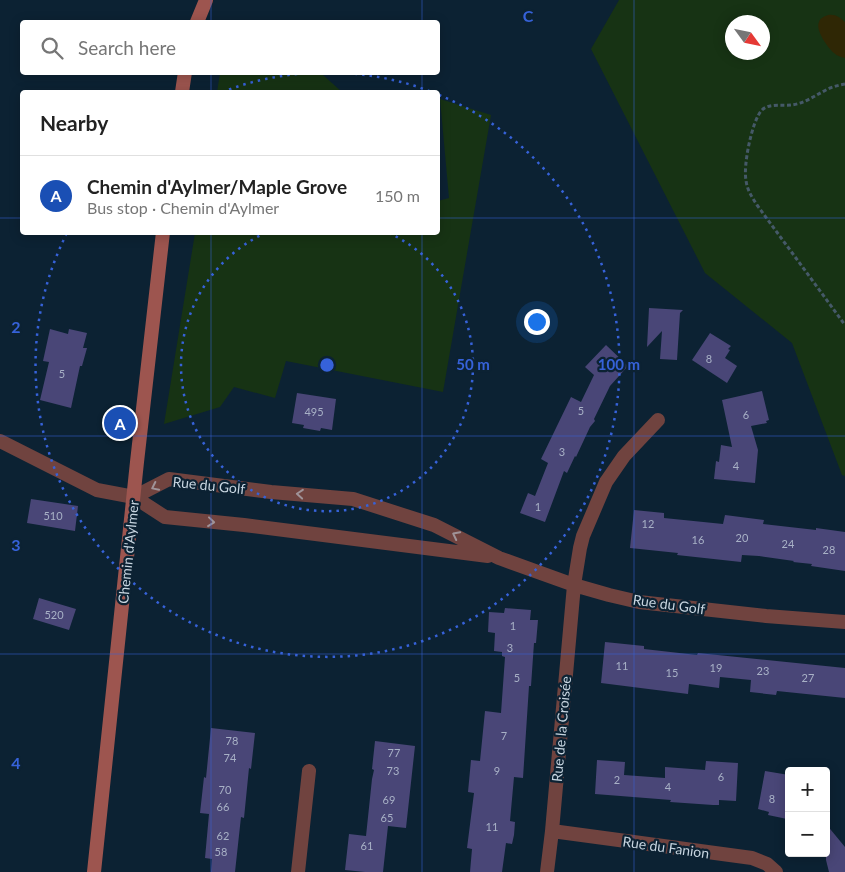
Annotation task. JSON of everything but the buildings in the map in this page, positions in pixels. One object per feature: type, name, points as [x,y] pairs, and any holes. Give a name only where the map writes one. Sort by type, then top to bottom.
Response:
[{"type":"main road","points":[[196,20],[201,0]]},
{"type":"main road","points":[[197,20],[206,0]]},
{"type":"main road","points":[[182,90],[185,75]]},
{"type":"main road","name":"Chemin d'Aylmer","points":[[94,872],[164,235]]},
{"type":"street","name":"Rue de la Croisée","points":[[547,872],[574,586],[580,548],[583,536],[606,482],[624,456],[658,420]]},
{"type":"street","points":[[0,441],[97,490],[134,497]]},
{"type":"street","name":"Rue du Golf","points":[[134,497],[169,480],[352,499],[434,524],[499,558],[574,586],[639,602],[766,616],[845,622]]},
{"type":"street","name":"Rue du Golf","points":[[134,497],[165,517],[244,525],[499,558]]},
{"type":"street","points":[[298,872],[309,771]]},
{"type":"street","name":"Rue du Fanion","points":[[552,831],[752,858],[766,864],[776,872]]},
{"type":"path","points":[[845,84],[831,88],[805,102],[792,105],[768,106],[762,110],[755,121],[744,173],[750,194],[757,205],[845,325]]},
{"type":"green space","points":[[619,0],[845,0],[845,476],[842,475],[792,343],[705,273],[591,49]]},
{"type":"green space","points":[[220,75],[323,75],[340,90],[217,90]]},
{"type":"green space","points":[[440,99],[491,115],[443,392],[286,361],[275,398],[234,387],[220,407],[164,424],[195,235],[440,235],[440,200],[449,198]]},
{"type":"sand","points":[[828,15],[837,16],[845,22],[845,58],[831,51],[820,34],[818,25],[823,17]]},
{"type":"place","name":"Chemin d'Aylmer/Maple Grove","points":[[120,423]]}]
